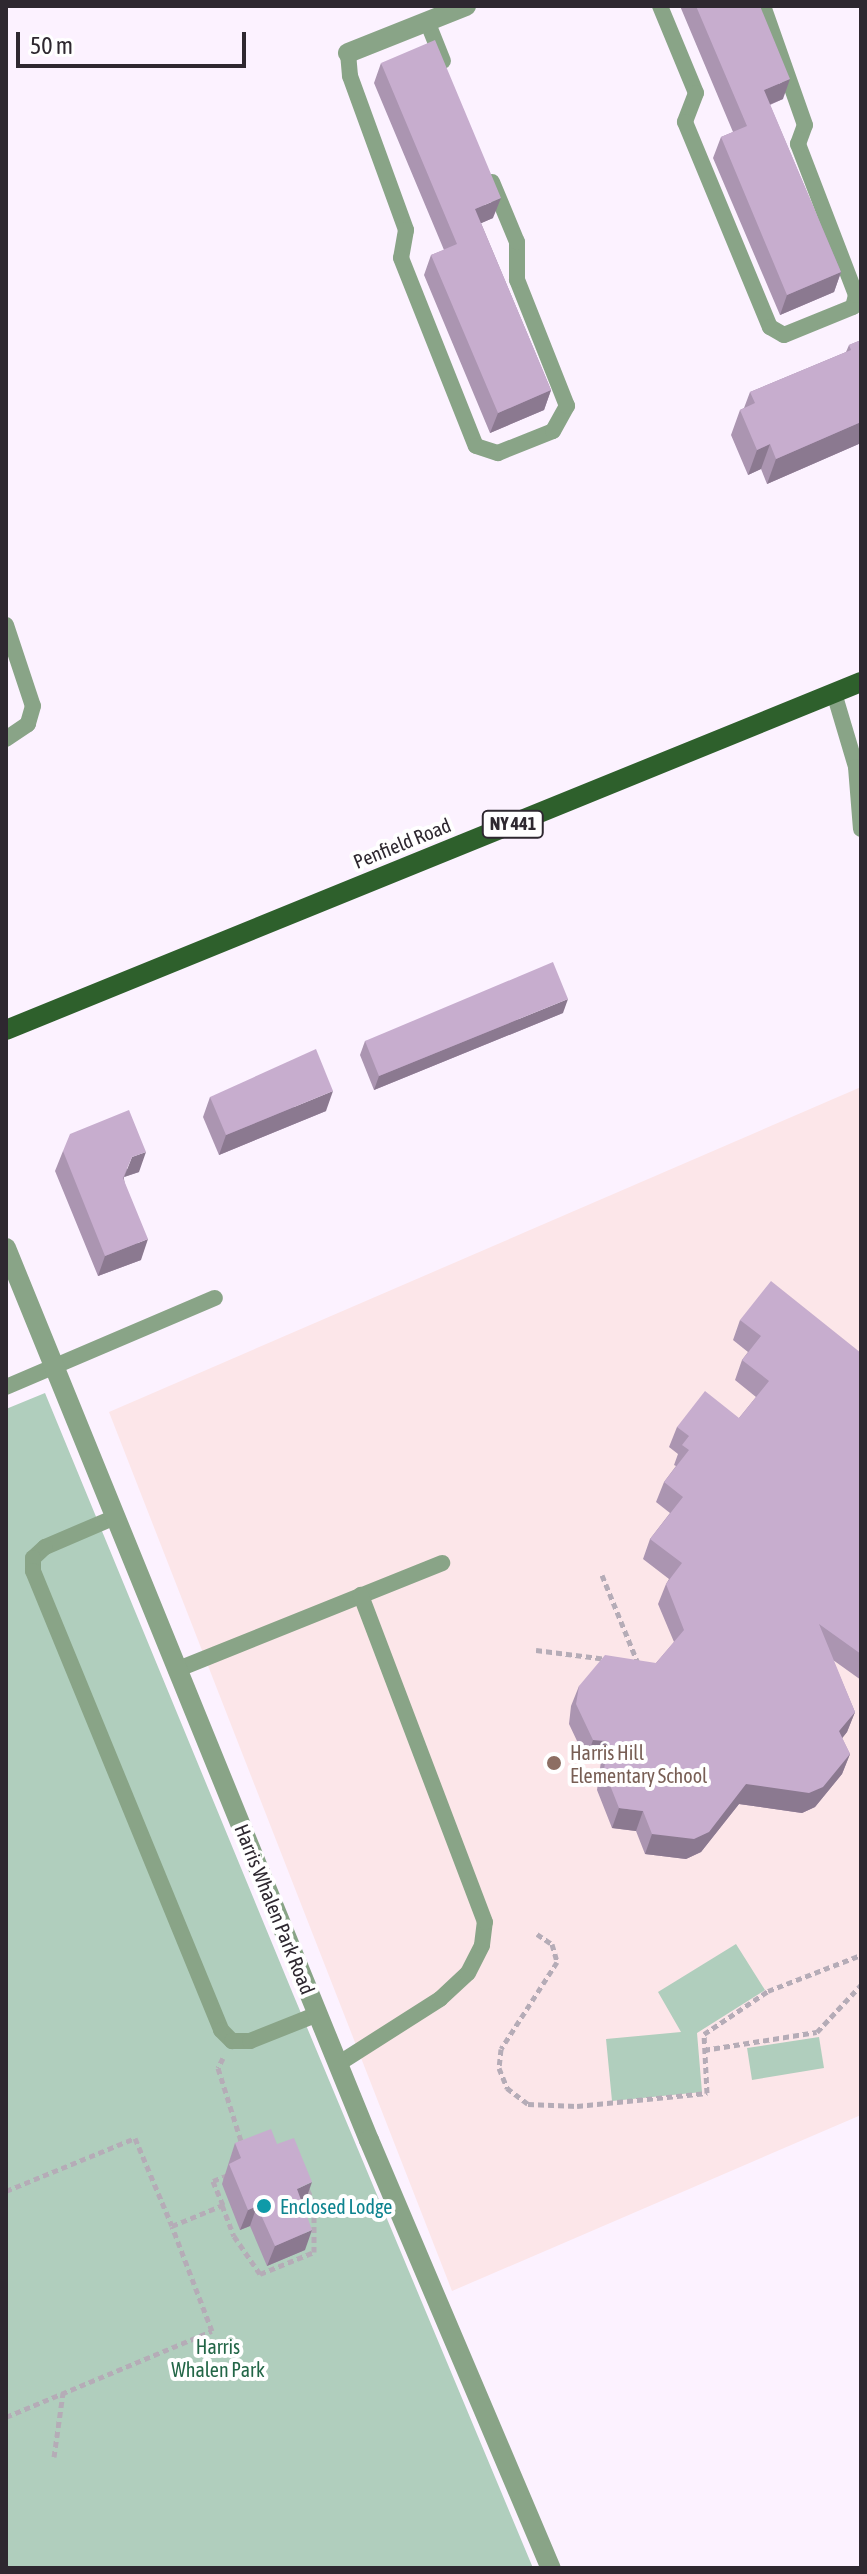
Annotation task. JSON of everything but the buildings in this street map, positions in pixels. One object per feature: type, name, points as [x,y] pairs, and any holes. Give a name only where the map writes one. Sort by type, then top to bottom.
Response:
[{"type":"main road","name":"Penfield Road","points":[[6,1030],[861,682]]},
{"type":"street","points":[[348,53],[466,6]]},
{"type":"street","name":"Harris Whalen Park Road","points":[[6,1248],[113,1518],[338,2064],[551,2568]]},
{"type":"lane","points":[[660,6],[696,93],[685,122],[770,327],[784,335],[853,307],[856,295],[798,144],[805,125],[763,6]]},
{"type":"lane","points":[[427,21],[451,80]]},
{"type":"lane","points":[[348,53],[350,76],[406,230],[401,258],[476,446],[498,453],[553,431],[567,406],[517,280],[517,242],[487,169]]},
{"type":"lane","points":[[6,625],[33,706],[28,724],[6,739]]},
{"type":"lane","points":[[834,693],[856,767],[861,829]]},
{"type":"lane","points":[[6,1387],[215,1298]]},
{"type":"lane","points":[[113,1518],[45,1547],[33,1558],[33,1571],[221,2030],[232,2041],[250,2041],[318,2014]]},
{"type":"lane","points":[[176,1670],[442,1563]]},
{"type":"lane","points":[[338,2064],[440,1999],[468,1973],[482,1945],[485,1922],[361,1595]]},
{"type":"path","points":[[602,1575],[638,1663]]},
{"type":"path","points":[[536,1650],[609,1659]]},
{"type":"path","points":[[624,1661],[653,1664]]},
{"type":"path","points":[[537,1934],[552,1944],[557,1962],[501,2049],[499,2068],[507,2088],[528,2104],[577,2106],[707,2093],[704,2034],[768,1991],[861,1955]]},
{"type":"path","points":[[704,2050],[817,2032],[861,1985]]},
{"type":"path","points":[[232,2041],[218,2068],[246,2156]]},
{"type":"path","points":[[6,2191],[135,2138],[212,2331],[6,2417]]},
{"type":"path","points":[[241,2169],[213,2181],[234,2236],[260,2274],[314,2252],[314,2204],[303,2180]]},
{"type":"path","points":[[172,2226],[222,2205]]},
{"type":"path","points":[[54,2457],[63,2393]]},
{"type":"shaded area","name":"Harris Hill Elementary School","points":[[861,1087],[861,2115],[452,2291],[109,1412]]},
{"type":"green space","name":"Harris Whalen Park","points":[[45,1393],[533,2568],[6,2568],[6,1409]]},
{"type":"green space","points":[[736,1944],[765,1990],[697,2033],[702,2092],[612,2101],[606,2039],[681,2032],[658,1992]]},
{"type":"green space","points":[[819,2037],[824,2068],[752,2080],[747,2048]]},
{"type":"place","name":"Harris Hill Elementary School","points":[[554,1763]]},
{"type":"place","name":"Enclosed Lodge","points":[[264,2206]]}]
